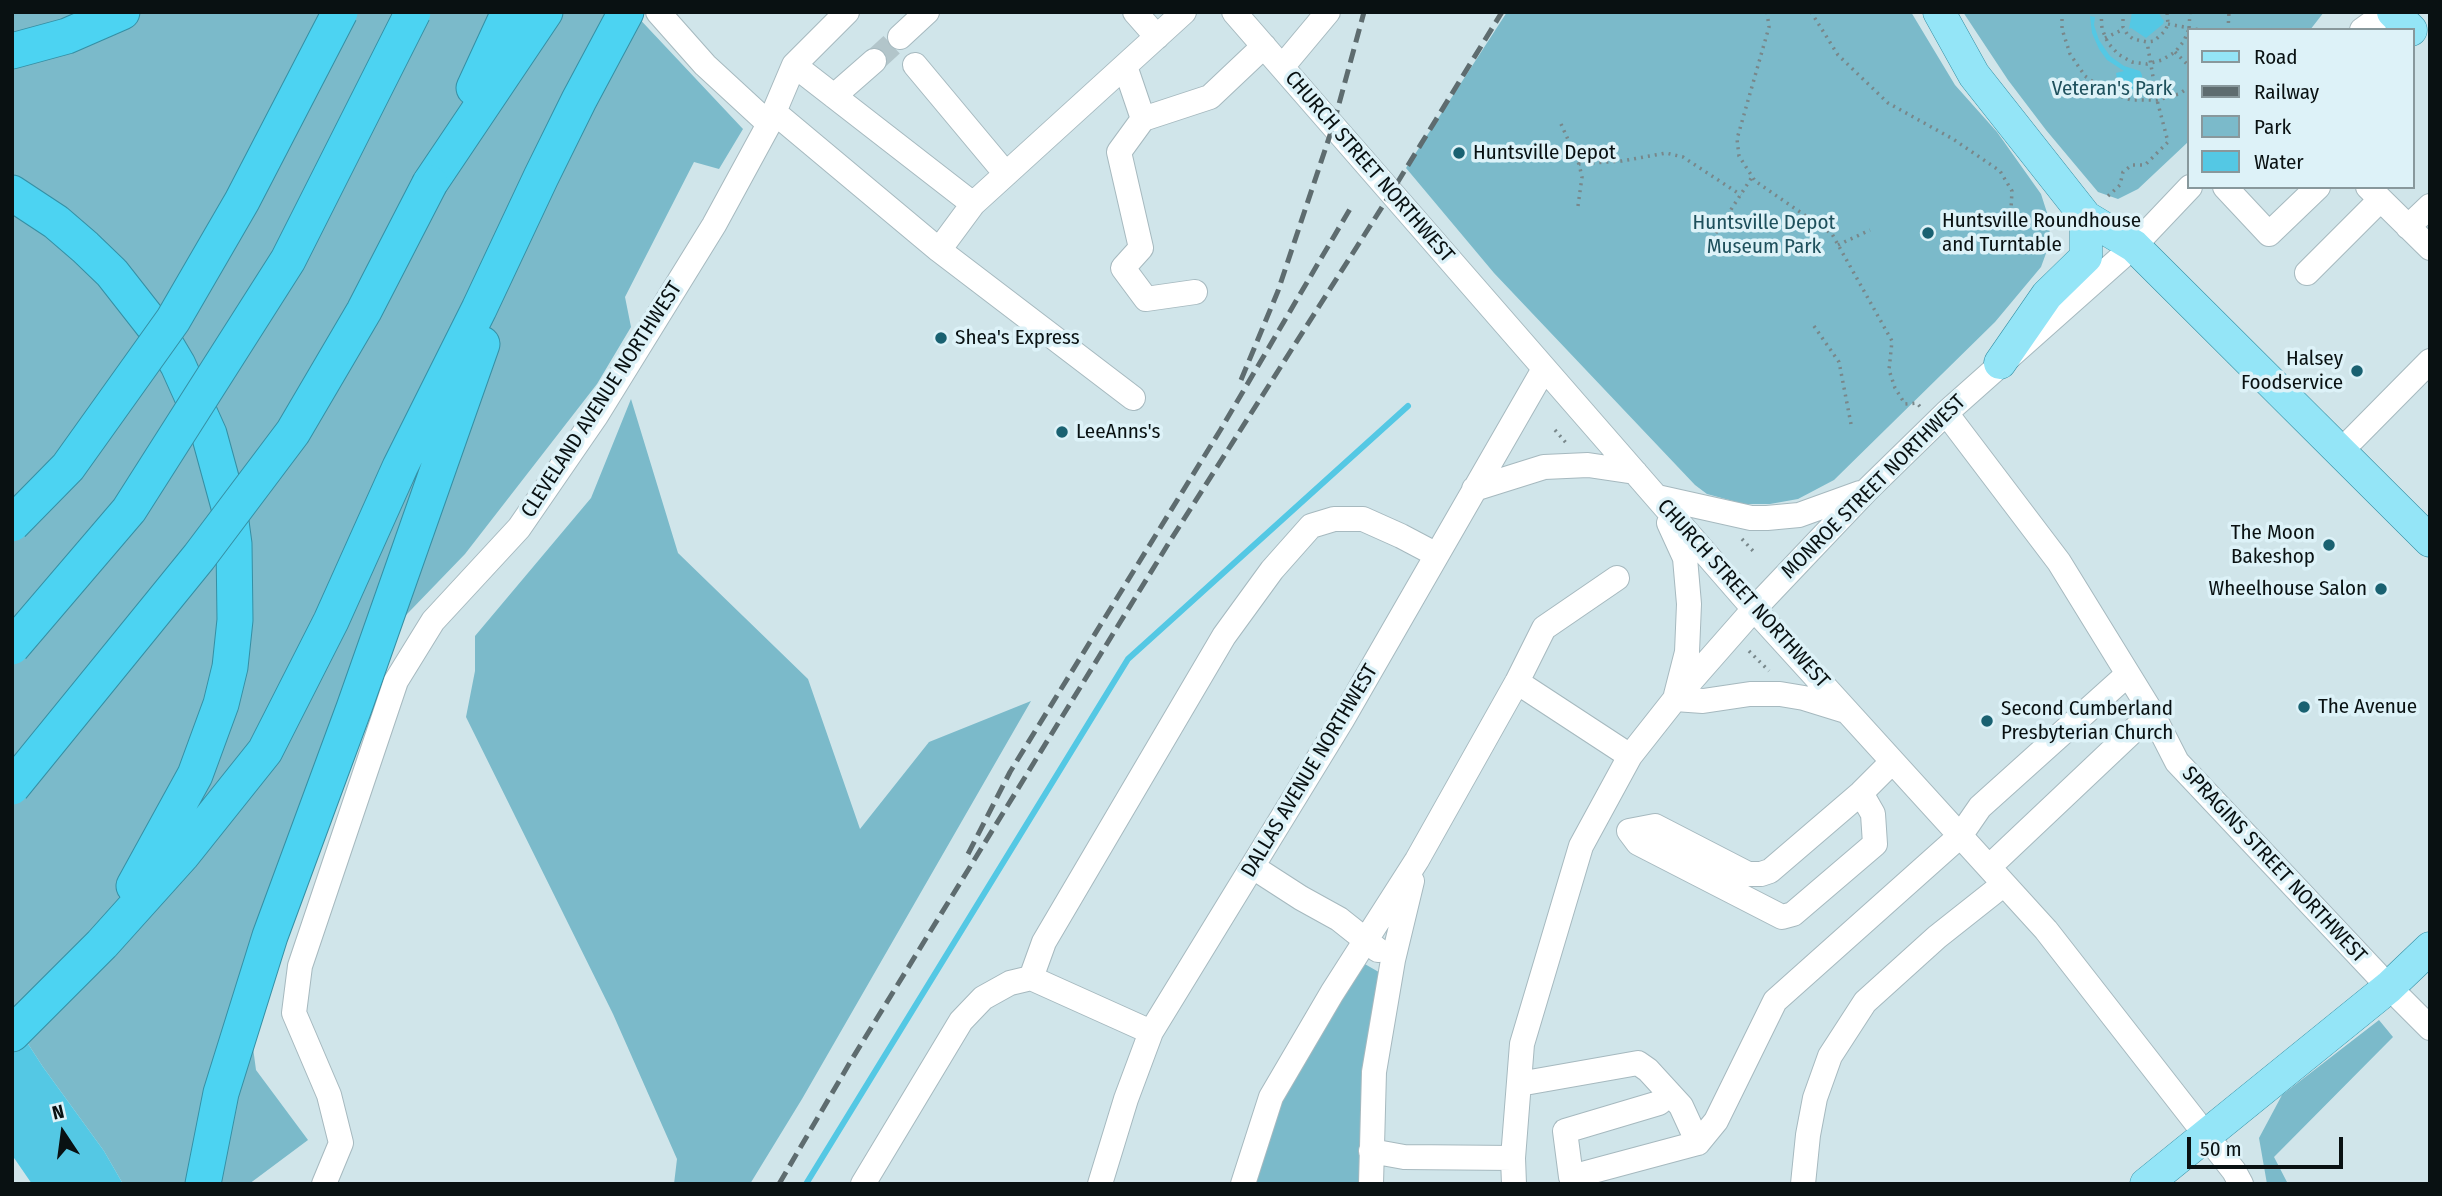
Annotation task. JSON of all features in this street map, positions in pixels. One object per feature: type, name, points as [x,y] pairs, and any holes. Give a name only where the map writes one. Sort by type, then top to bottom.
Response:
[{"type":"highway","points":[[12,51],[67,36],[122,12]]},
{"type":"highway","points":[[12,524],[68,467],[173,320],[242,201],[340,12]]},
{"type":"highway","points":[[12,647],[129,510],[288,260],[413,12]]},
{"type":"highway","points":[[12,787],[199,557],[293,432],[364,312],[430,183],[509,12]]},
{"type":"highway","points":[[430,183],[545,12]]},
{"type":"highway","points":[[12,1034],[102,944],[181,855],[265,751],[331,621],[400,467],[541,177],[626,12]]},
{"type":"highway","points":[[203,1184],[221,1093],[271,936],[541,177]]},
{"type":"highway","points":[[12,193],[56,222],[85,247],[112,273],[159,333],[178,365],[209,434],[220,470],[234,544],[236,607],[232,655],[221,704],[209,740],[179,808],[102,944]]},
{"type":"main road","points":[[1939,12],[1974,75],[2134,246],[2430,541]]},
{"type":"main road","points":[[2393,12],[2410,28]]},
{"type":"main road","points":[[2414,32],[2430,48]]},
{"type":"main road","points":[[2000,363],[2048,295],[2086,257],[2097,207]]},
{"type":"main road","points":[[2146,1184],[2389,988],[2430,948]]},
{"type":"street","points":[[658,12],[705,65],[939,250],[1133,398]]},
{"type":"street","name":"CLEVELAND AVENUE NORTHWEST","points":[[324,1184],[341,1143],[329,1095],[294,1013],[300,966],[396,681],[433,621],[519,528],[596,416],[714,225],[771,118],[794,65],[847,12]]},
{"type":"street","points":[[900,37],[927,12]]},
{"type":"street","points":[[1135,12],[1157,37]]},
{"type":"street","points":[[939,250],[973,204],[1184,12]]},
{"type":"street","name":"CHURCH STREET NORTHWEST","points":[[1234,12],[1754,609],[2046,930],[2241,1184]]},
{"type":"street","points":[[1282,67],[1328,12]]},
{"type":"street","points":[[2365,28],[2387,12]]},
{"type":"street","points":[[1195,292],[1146,299],[1123,268],[1141,248],[1119,152],[1143,119],[1210,97],[1264,47]]},
{"type":"street","points":[[834,96],[874,61]]},
{"type":"street","points":[[794,65],[973,204]]},
{"type":"street","points":[[915,65],[1006,174]]},
{"type":"street","points":[[1125,66],[1143,119]]},
{"type":"street","name":"MONROE STREET NORTHWEST","points":[[1514,1184],[1513,1158],[1525,1030],[1581,846],[1630,756],[1675,699],[1754,609],[1866,491],[1945,413],[2134,246],[2188,189]]},
{"type":"street","points":[[2227,189],[2269,234],[2316,189]]},
{"type":"street","points":[[2307,273],[2374,193],[2430,248]]},
{"type":"street","points":[[2408,227],[2430,206]]},
{"type":"street","points":[[2341,451],[2430,362]]},
{"type":"street","name":"DALLAS AVENUE NORTHWEST","points":[[1100,1184],[1126,1099],[1151,1032],[1253,867],[1545,369]]},
{"type":"street","name":"SPRAGINS STREET NORTHWEST","points":[[1945,413],[2059,562],[2152,713],[2176,762],[2430,1028]]},
{"type":"street","points":[[1474,489],[1544,467],[1588,465],[1635,472]]},
{"type":"street","points":[[1657,497],[1751,518],[1767,519],[1799,514],[1866,491]]},
{"type":"street","points":[[1657,497],[1685,558],[1689,604],[1687,652],[1675,699],[1703,701],[1750,694],[1780,694],[1804,698],[1847,712]]},
{"type":"street","points":[[1031,978],[1044,942],[1224,636],[1272,570],[1311,526],[1334,519],[1363,519],[1437,555]]},
{"type":"street","points":[[1243,1184],[1271,1097],[1417,860],[1517,682],[1544,628],[1617,578]]},
{"type":"street","points":[[1670,1094],[1659,1103],[1565,1131],[1571,1177],[1698,1143],[1716,1121],[1775,1001],[1960,836],[1980,807],[2128,674]]},
{"type":"street","points":[[1517,682],[1630,756]]},
{"type":"street","points":[[1803,1184],[1806,1146],[1815,1098],[1830,1056],[1865,1002],[1937,937],[2152,713]]},
{"type":"street","points":[[1752,902],[1761,882],[1770,871],[1861,793],[1892,762]]},
{"type":"street","points":[[1598,814],[1629,831],[1638,843],[1782,917],[1793,914],[1875,844],[1873,814],[1861,793]]},
{"type":"street","points":[[1629,831],[1655,826],[1748,874],[1770,871]]},
{"type":"street","points":[[1371,1184],[1374,1072],[1393,960],[1417,860]]},
{"type":"street","points":[[1253,867],[1339,919],[1393,960]]},
{"type":"street","points":[[863,1184],[961,1021],[983,998],[1010,983],[1031,978],[1151,1032]]},
{"type":"street","points":[[1519,1084],[1638,1063],[1648,1070],[1681,1106],[1698,1143]]},
{"type":"street","points":[[1371,1151],[1404,1157],[1513,1158]]},
{"type":"path","points":[[1767,12],[1769,27],[1737,139],[1740,156],[1752,177],[1832,234],[1888,330],[1892,341],[1889,370],[1895,388],[1905,404],[1917,403]]},
{"type":"path","points":[[1811,12],[1838,55],[1888,103],[1953,139],[2000,171],[2012,191],[2010,227]]},
{"type":"path","points":[[2062,12],[2062,29],[2070,54],[2085,76],[2106,91],[2131,100],[2157,100],[2186,89]]},
{"type":"path","points":[[2101,12],[2105,38],[2118,54],[2132,62],[2150,63],[2162,60],[2175,52],[2186,36]]},
{"type":"path","points":[[2123,12],[2124,29],[2133,39],[2147,43],[2160,37],[2168,24],[2167,12]]},
{"type":"path","points":[[2168,24],[2186,28]]},
{"type":"path","points":[[2105,38],[2124,29]]},
{"type":"path","points":[[2097,207],[2120,185],[2123,172],[2132,165],[2145,165],[2168,142],[2147,43]]},
{"type":"path","points":[[2175,52],[2186,63]]},
{"type":"path","points":[[1561,124],[1582,177],[1578,206]]},
{"type":"path","points":[[1579,164],[1622,162],[1667,153],[1683,158],[1741,195]]},
{"type":"path","points":[[1712,239],[1752,177]]},
{"type":"path","points":[[1838,245],[1870,230]]},
{"type":"path","points":[[1815,326],[1839,362],[1851,425]]},
{"type":"path","points":[[1749,651],[1774,676]]},
{"type":"green space","points":[[12,12],[633,12],[743,129],[719,169],[694,162],[625,297],[631,327],[597,384],[465,554],[353,670],[242,965],[256,1070],[308,1140],[249,1184],[123,1184],[104,1151],[12,1019]]},
{"type":"green space","name":"Huntsville Depot Museum Park","points":[[1507,12],[1911,12],[1955,85],[1997,132],[2041,194],[2050,222],[2049,245],[2041,267],[1995,322],[1834,480],[1798,499],[1770,504],[1744,504],[1707,494],[1695,485],[1494,273],[1406,168]]},
{"type":"green space","name":"Veteran's Park","points":[[1963,12],[2324,12],[2312,28],[2186,28],[2186,144],[2138,189],[2118,199],[2098,192],[2008,80]]},
{"type":"green space","points":[[631,399],[678,553],[808,679],[860,829],[929,742],[1031,701],[802,1099],[750,1184],[674,1184],[677,1159],[613,1014],[466,717],[475,671],[475,636],[591,498]]},
{"type":"green space","points":[[1363,963],[1384,975],[1364,1184],[1251,1184],[1286,1086]]},
{"type":"green space","points":[[2379,1020],[2393,1037],[2274,1157],[2288,1184],[2267,1184],[2259,1138],[2282,1095]]},
{"type":"water","points":[[2132,12],[2158,12],[2163,24],[2146,38],[2129,29]]},
{"type":"water","points":[[2090,16],[2095,17],[2094,25],[2099,40],[2110,56],[2124,66],[2140,71],[2142,84],[2137,89],[2128,90],[2118,85],[2116,73],[2124,71],[2107,60],[2099,49],[2092,33]]},
{"type":"water","points":[[12,1019],[104,1151],[123,1184],[32,1184],[12,1155]]},
{"type":"waterway","points":[[806,1184],[1128,659],[1408,406]]},
{"type":"tunnel","points":[[874,61],[900,37]]},
{"type":"railway","points":[[1241,380],[1278,291],[1333,126],[1364,12]]},
{"type":"railway","points":[[779,1184],[852,1059],[1170,541],[1391,193],[1502,12]]},
{"type":"railway","points":[[968,854],[1010,772],[1221,429],[1350,209]]},
{"type":"place","name":"Huntsville Depot","points":[[1459,153]]},
{"type":"place","name":"Huntsville Roundhouse and Turntable","points":[[1928,233]]},
{"type":"place","name":"Shea's Express","points":[[941,338]]},
{"type":"place","name":"Halsey Foodservice","points":[[2357,371]]},
{"type":"place","name":"LeeAnns's","points":[[1062,432]]},
{"type":"place","name":"The Moon Bakeshop","points":[[2329,545]]},
{"type":"place","name":"Wheelhouse Salon","points":[[2381,589]]},
{"type":"place","name":"The Avenue","points":[[2304,707]]},
{"type":"place","name":"Second Cumberland Presbyterian Church","points":[[1987,721]]}]
